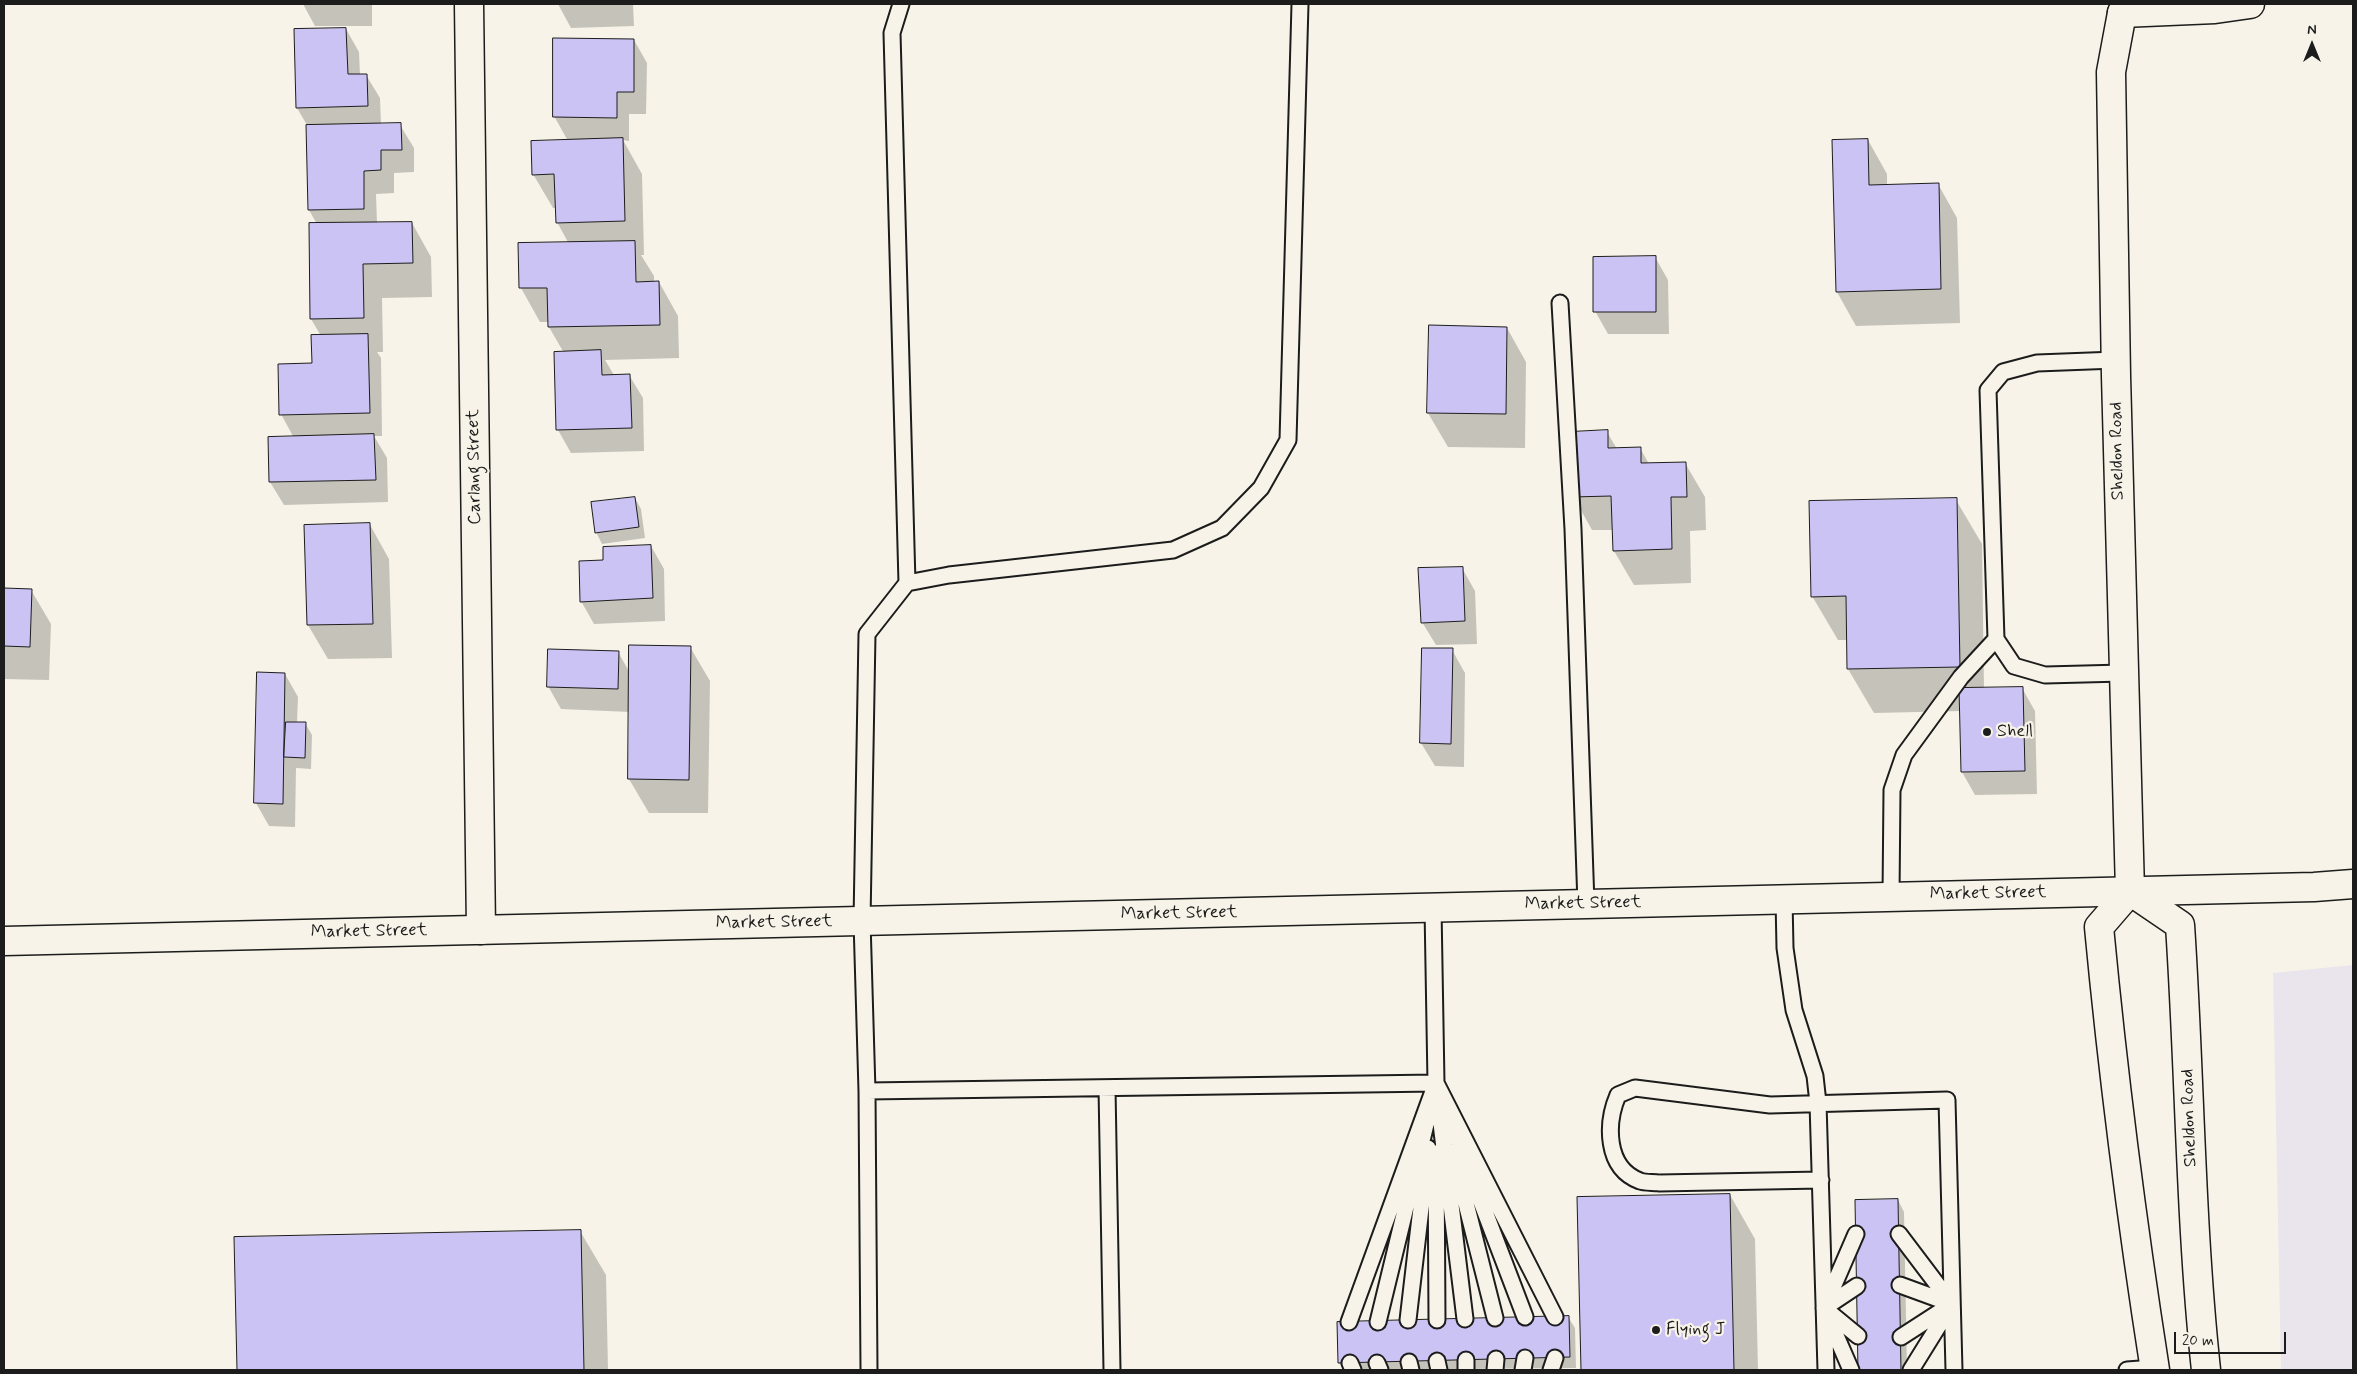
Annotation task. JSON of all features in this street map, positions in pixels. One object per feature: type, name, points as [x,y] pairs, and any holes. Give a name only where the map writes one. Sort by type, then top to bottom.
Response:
[{"type":"street","name":"Carlang Street","points":[[469,4],[481,930]]},
{"type":"street","points":[[2122,7],[2215,9],[2250,4]]},
{"type":"street","name":"Sheldon Road","points":[[2122,7],[2111,72],[2123,674],[2130,891],[2180,925],[2187,1027],[2196,1280],[2206,1370]]},
{"type":"street","name":"Market Street","points":[[4,941],[1891,897],[2353,884]]},
{"type":"street","points":[[2130,891],[2099,927],[2139,1270],[2155,1369]]},
{"type":"lane","points":[[901,4],[892,34],[907,584]]},
{"type":"lane","points":[[869,1370],[867,1091],[862,921],[867,634],[907,584],[949,575],[1173,550],[1222,528],[1261,488],[1288,440],[1300,4]]},
{"type":"lane","points":[[1560,303],[1573,529],[1586,904]]},
{"type":"lane","points":[[2116,360],[2037,363],[2003,372],[1988,390],[1996,639],[2014,666],[2045,675],[2123,674]]},
{"type":"lane","points":[[1891,897],[1892,790],[1904,755],[1961,677],[1996,639]]},
{"type":"lane","points":[[1784,899],[1785,948],[1794,1010],[1815,1076],[1818,1103],[1826,1370]]},
{"type":"lane","points":[[1433,908],[1437,1320]]},
{"type":"lane","points":[[867,1091],[1436,1083]]},
{"type":"lane","points":[[1436,1083],[1555,1316]]},
{"type":"lane","points":[[1436,1083],[1525,1317]]},
{"type":"lane","points":[[1436,1083],[1495,1318]]},
{"type":"lane","points":[[1436,1083],[1465,1319]]},
{"type":"lane","points":[[1408,1320],[1436,1083]]},
{"type":"lane","points":[[1378,1322],[1436,1083]]},
{"type":"lane","points":[[1349,1322],[1436,1083]]},
{"type":"lane","points":[[1106,1088],[1112,1370]]},
{"type":"lane","points":[[1821,1180],[1659,1183],[1640,1181],[1623,1169],[1613,1153],[1610,1132],[1611,1111],[1618,1095],[1635,1088],[1770,1105],[1947,1100],[1954,1370]]},
{"type":"lane","points":[[1851,1370],[1824,1308],[1856,1234]]},
{"type":"lane","points":[[1899,1234],[1952,1304]]},
{"type":"lane","points":[[1900,1285],[1952,1304]]},
{"type":"lane","points":[[1824,1308],[1857,1286]]},
{"type":"lane","points":[[1901,1336],[1952,1304]]},
{"type":"lane","points":[[1912,1370],[1952,1304]]},
{"type":"lane","points":[[1824,1308],[1858,1336]]},
{"type":"lane","points":[[2126,1370],[2155,1369]]},
{"type":"shaded area","points":[[2353,965],[2353,1370],[2281,1370],[2273,973]]},
{"type":"building","points":[[346,28],[348,74],[367,74],[368,106],[296,108],[294,29]]},
{"type":"building","points":[[553,38],[634,39],[634,92],[617,92],[617,118],[553,117]]},
{"type":"building","points":[[401,123],[402,150],[381,150],[381,170],[364,171],[364,209],[308,210],[306,125]]},
{"type":"building","points":[[623,138],[625,221],[556,223],[554,174],[532,175],[531,141]]},
{"type":"building","points":[[1868,139],[1869,185],[1939,183],[1941,289],[1836,292],[1832,140]]},
{"type":"building","points":[[412,222],[413,263],[363,264],[364,318],[310,319],[309,223]]},
{"type":"building","points":[[635,241],[636,282],[659,281],[660,325],[548,327],[547,288],[519,288],[518,243]]},
{"type":"building","points":[[1656,256],[1656,312],[1593,312],[1593,257]]},
{"type":"building","points":[[1429,325],[1507,327],[1506,414],[1427,413]]},
{"type":"building","points":[[368,334],[370,413],[279,415],[278,364],[312,363],[311,335]]},
{"type":"building","points":[[601,350],[602,375],[630,374],[632,428],[556,430],[554,352]]},
{"type":"building","points":[[1608,430],[1608,448],[1641,447],[1641,463],[1686,462],[1687,497],[1671,497],[1672,549],[1613,551],[1611,496],[1572,497],[1570,432]]},
{"type":"building","points":[[374,434],[376,480],[269,482],[268,437]]},
{"type":"building","points":[[635,497],[639,527],[595,533],[591,502]]},
{"type":"building","points":[[1957,498],[1960,667],[1847,669],[1846,596],[1811,597],[1809,501]]},
{"type":"building","points":[[370,523],[373,624],[307,625],[304,525]]},
{"type":"building","points":[[651,545],[653,598],[580,602],[579,561],[603,560],[603,547]]},
{"type":"building","points":[[1463,567],[1465,621],[1421,623],[1418,568]]},
{"type":"building","points":[[4,588],[32,589],[30,647],[4,646]]},
{"type":"building","points":[[629,645],[691,646],[689,780],[628,779]]},
{"type":"building","points":[[1422,648],[1453,648],[1451,744],[1420,743]]},
{"type":"building","points":[[548,649],[619,651],[618,689],[547,687]]},
{"type":"building","points":[[257,672],[285,673],[283,804],[254,803]]},
{"type":"building","points":[[2023,687],[2025,771],[1961,772],[1959,688]]},
{"type":"building","points":[[286,722],[306,722],[305,758],[284,757]]},
{"type":"building","points":[[1730,1194],[1734,1370],[1581,1370],[1577,1197]]},
{"type":"building","points":[[1898,1199],[1901,1370],[1858,1370],[1855,1200]]},
{"type":"building","points":[[581,1230],[584,1370],[237,1370],[234,1237]]},
{"type":"building","points":[[1569,1316],[1570,1357],[1338,1363],[1337,1322]]},
{"type":"place","name":"Shell","points":[[1987,732]]},
{"type":"place","name":"Flying J","points":[[1656,1330]]}]
